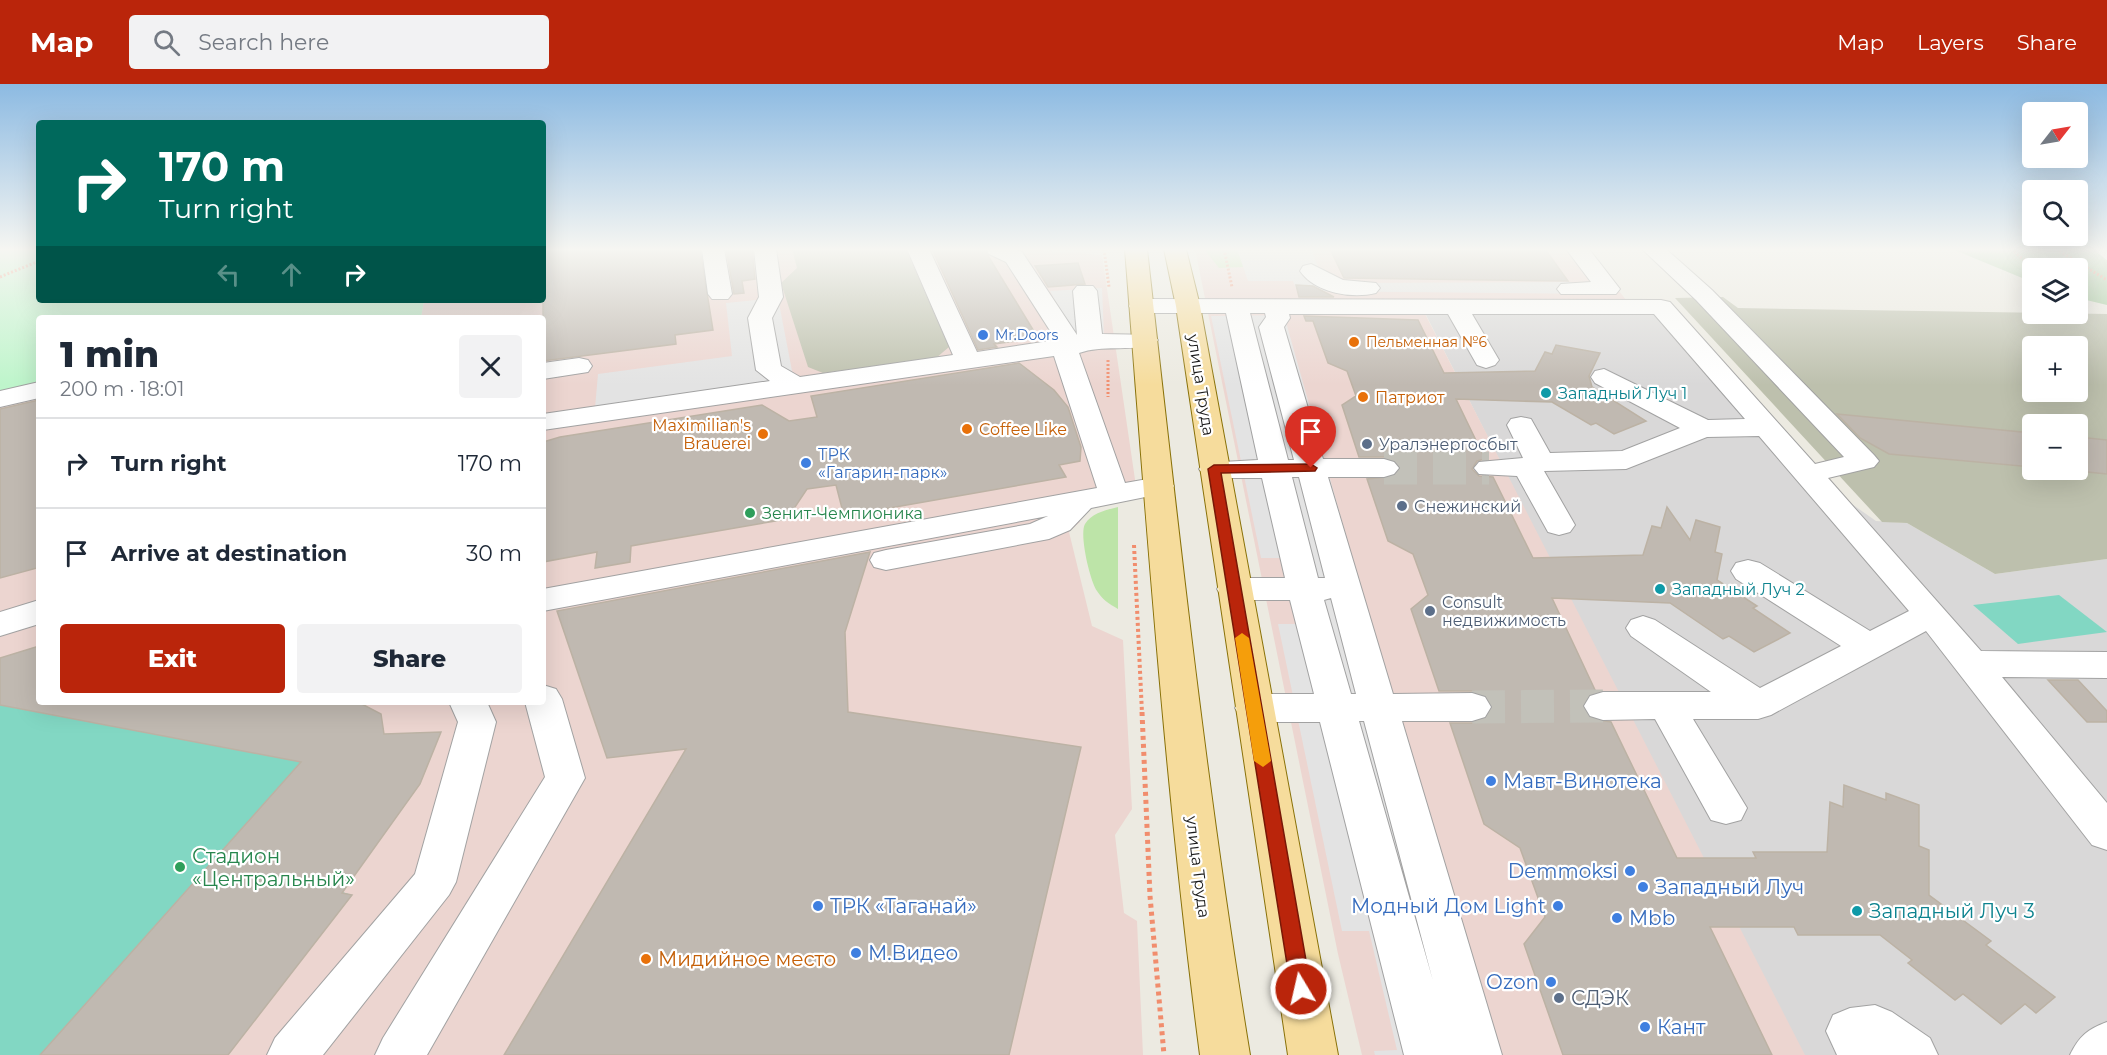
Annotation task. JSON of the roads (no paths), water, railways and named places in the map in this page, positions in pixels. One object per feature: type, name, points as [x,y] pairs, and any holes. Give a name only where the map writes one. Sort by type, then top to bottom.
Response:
[{"type":"main road","name":"улица Труда","points":[[1140,294],[1141,306],[1169,340],[1214,469],[1312,1055]]},
{"type":"main road","name":"улица Труда","points":[[1185,294],[1188,306],[1169,340],[1122,493],[1200,885],[1225,1055]]},
{"type":"lane","points":[[769,370],[760,318],[771,294]]},
{"type":"lane","points":[[938,294],[969,362]]},
{"type":"lane","points":[[1044,294],[1085,345]]},
{"type":"lane","points":[[1085,294],[1085,345],[1122,493]]},
{"type":"lane","points":[[1703,294],[1864,461],[1809,474]]},
{"type":"lane","points":[[1236,305],[1304,589],[1429,1055]]},
{"type":"lane","points":[[1276,305],[1278,318],[1271,327],[1477,1055]]},
{"type":"lane","points":[[1455,305],[1486,360]]},
{"type":"lane","points":[[1141,306],[1661,307],[1769,427],[1931,614],[2107,833]]},
{"type":"lane","points":[[548,410],[799,387],[1085,345],[1169,340]]},
{"type":"lane","points":[[546,371],[579,366]]},
{"type":"lane","points":[[548,410],[769,370],[799,387]]},
{"type":"lane","points":[[1604,377],[1703,429]]},
{"type":"lane","points":[[0,399],[36,391]]},
{"type":"lane","points":[[1521,425],[1533,465],[1559,525]]},
{"type":"lane","points":[[1489,468],[1626,460],[1703,429],[1769,427]]},
{"type":"lane","points":[[1214,469],[1384,468]]},
{"type":"lane","points":[[886,560],[1038,532],[1122,493]]},
{"type":"lane","points":[[546,599],[1122,493]]},
{"type":"lane","points":[[1748,571],[1868,646]]},
{"type":"lane","points":[[1234,589],[1345,589]]},
{"type":"lane","points":[[0,624],[36,613]]},
{"type":"lane","points":[[1604,706],[1758,705],[1931,614]]},
{"type":"lane","points":[[1643,628],[1758,705]]},
{"type":"lane","points":[[1972,664],[2107,666]]},
{"type":"lane","points":[[1665,704],[1726,808]]},
{"type":"lane","points":[[292,1055],[434,882],[477,722],[469,705]]},
{"type":"lane","points":[[400,1055],[565,778],[545,705]]},
{"type":"lane","points":[[1254,708],[1472,707]]},
{"type":"lane","points":[[1863,1055],[1850,1030],[1875,1028],[1912,1055]]},
{"type":"lane","points":[[2095,1055],[2107,1045]]},
{"type":"tunnel","points":[[1384,468],[1489,468]]},
{"type":"tunnel","points":[[1472,707],[1603,706]]},
{"type":"place","name":"Mr.Doors","points":[[983,335]]},
{"type":"place","name":"Пельменная №6","points":[[1354,342]]},
{"type":"place","name":"Западный Луч 1","points":[[1546,393]]},
{"type":"place","name":"Патриот","points":[[1363,397]]},
{"type":"place","name":"Coffee Like","points":[[967,429]]},
{"type":"place","name":"Maximilian's Brauerei","points":[[763,434]]},
{"type":"place","name":"Уралэнергосбыт","points":[[1367,444]]},
{"type":"place","name":"ТРК «Гагарин-парк»","points":[[806,463]]},
{"type":"place","name":"Снежинский","points":[[1402,506]]},
{"type":"place","name":"Зенит-Чемпионика","points":[[750,513]]},
{"type":"place","name":"Западный Луч 2","points":[[1660,589]]},
{"type":"place","name":"Consult недвижимость","points":[[1430,611]]},
{"type":"place","name":"Мавт-Винотека","points":[[1491,781]]},
{"type":"place","name":"Стадион «Центральный»","points":[[180,867]]},
{"type":"place","name":"Demmoksi","points":[[1630,871]]},
{"type":"place","name":"Западный Луч","points":[[1643,887]]},
{"type":"place","name":"ТРК «Таганай»","points":[[818,906]]},
{"type":"place","name":"Модный Дом Light","points":[[1558,906]]},
{"type":"place","name":"Западный Луч 3","points":[[1857,911]]},
{"type":"place","name":"Mbb","points":[[1617,918]]},
{"type":"place","name":"М.Видео","points":[[856,953]]},
{"type":"place","name":"Мидийное место","points":[[646,959]]},
{"type":"place","name":"Ozon","points":[[1551,982]]},
{"type":"place","name":"СДЭК","points":[[1559,998]]},
{"type":"place","name":"Кант","points":[[1645,1027]]}]
